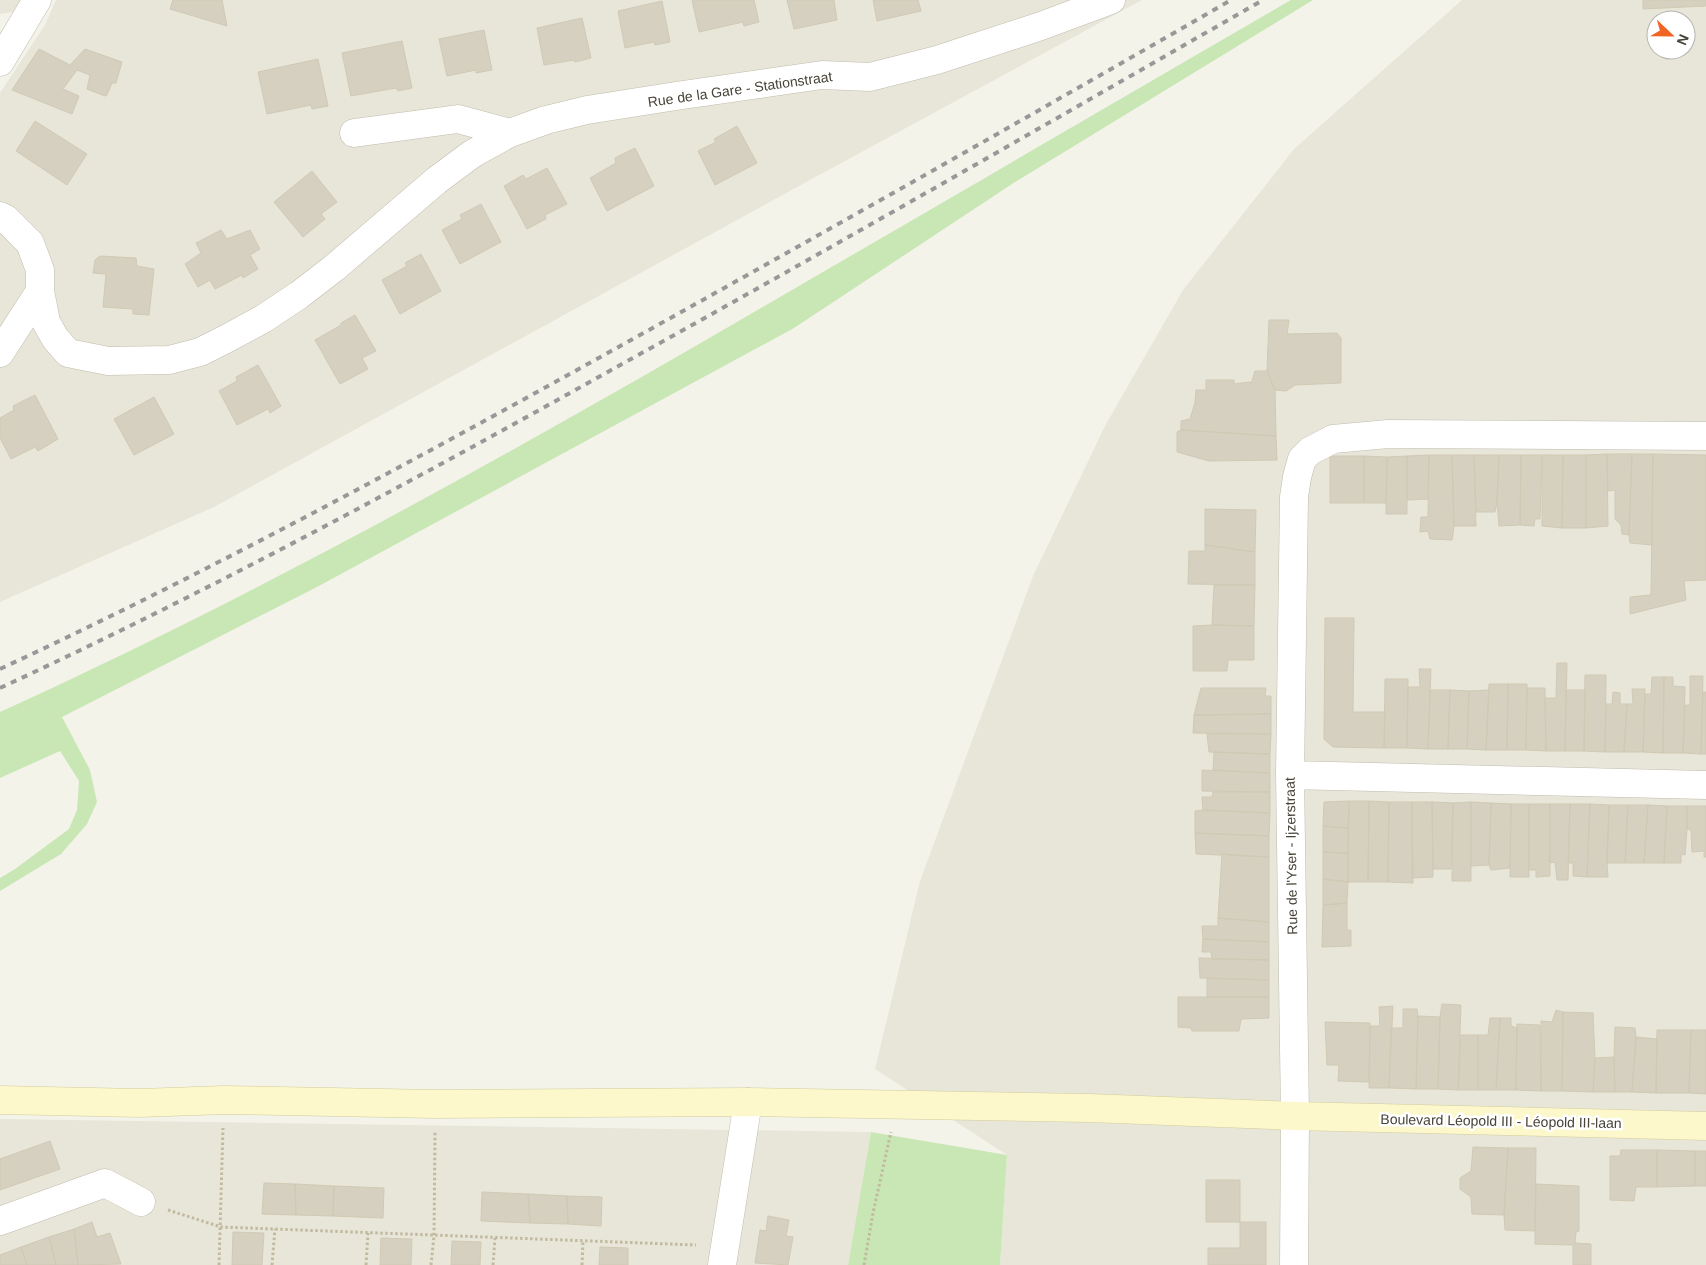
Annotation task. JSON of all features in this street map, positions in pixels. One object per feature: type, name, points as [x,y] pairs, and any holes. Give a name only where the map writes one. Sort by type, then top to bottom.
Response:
[{"type":"main road","name":"Boulevard Léopold III - Léopold III-laan","points":[[0,1100],[140,1103],[224,1100],[435,1104],[748,1102],[1089,1108],[1295,1116],[1706,1126]]},
{"type":"street","points":[[0,62],[38,0]]},
{"type":"street","name":"Rue de la Gare - Stationstraat","points":[[0,216],[6,219],[30,243],[40,270],[40,291],[46,322],[54,338],[68,353],[108,361],[168,360],[200,352],[263,319],[299,295],[334,268],[437,180],[472,154],[510,133],[546,120],[587,110],[822,75],[870,77],[937,60],[1041,26],[1111,0]]},
{"type":"street","points":[[354,132],[458,119],[510,133]]},
{"type":"street","points":[[0,354],[40,291]]},
{"type":"street","name":"Rue de l'Yser - Ijzerstraat","points":[[1294,1265],[1295,1116],[1290,775],[1294,497],[1302,459],[1310,450],[1333,439],[1388,434],[1706,436]]},
{"type":"street","points":[[1290,775],[1706,785]]},
{"type":"street","points":[[723,1256],[748,1102]]},
{"type":"street","points":[[0,1221],[105,1183],[141,1202]]},
{"type":"path","points":[[219,1265],[224,1100]]},
{"type":"path","points":[[431,1265],[434,1236],[435,1104]]},
{"type":"path","points":[[864,1265],[873,1213],[899,1105]]},
{"type":"path","points":[[141,1202],[221,1227],[583,1241],[723,1256]]},
{"type":"path","points":[[272,1265],[275,1229]]},
{"type":"path","points":[[366,1265],[368,1233]]},
{"type":"path","points":[[493,1265],[495,1238]]},
{"type":"path","points":[[582,1265],[583,1241]]},
{"type":"shaded area","points":[[0,0],[20,0],[14,12],[0,14]]},
{"type":"shaded area","points":[[56,0],[1142,0],[214,507],[0,602],[0,93],[45,25]]},
{"type":"shaded area","points":[[1462,0],[1706,0],[1706,1265],[1000,1265],[1007,1155],[875,1069],[920,881],[1033,576],[1106,424],[1183,290],[1294,149]]},
{"type":"shaded area","points":[[0,1119],[871,1132],[848,1265],[0,1265]]},
{"type":"green space","points":[[1291,0],[1313,0],[1012,184],[794,328],[317,587],[62,717],[90,770],[97,802],[87,824],[61,854],[0,891],[0,878],[69,829],[77,810],[79,781],[60,751],[0,778],[0,712],[206,613],[408,508],[508,453]]},
{"type":"green space","points":[[871,1132],[1007,1155],[1000,1265],[848,1265]]},
{"type":"building","points":[[173,0],[222,0],[227,26],[170,9]]},
{"type":"building","points":[[692,0],[754,0],[759,22],[744,26],[743,22],[699,32]]},
{"type":"building","points":[[787,0],[834,0],[837,20],[794,29]]},
{"type":"building","points":[[873,0],[918,0],[921,11],[877,21]]},
{"type":"building","points":[[1643,0],[1706,0],[1706,6],[1643,9]]},
{"type":"building","points":[[662,1],[670,42],[655,45],[654,42],[625,48],[618,11]]},
{"type":"building","points":[[582,18],[591,58],[575,62],[574,60],[544,65],[537,28]]},
{"type":"building","points":[[484,30],[492,70],[476,73],[476,70],[447,76],[439,39]]},
{"type":"building","points":[[402,41],[412,88],[398,91],[396,88],[351,96],[342,53]]},
{"type":"building","points":[[39,49],[70,65],[85,49],[122,62],[116,83],[112,83],[105,96],[87,89],[90,75],[77,70],[63,89],[79,96],[72,114],[12,90]]},
{"type":"building","points":[[318,59],[328,106],[312,109],[311,105],[267,114],[258,72]]},
{"type":"building","points":[[35,121],[87,154],[67,185],[16,151]]},
{"type":"building","points":[[737,126],[757,163],[715,185],[698,151],[716,142],[714,139]]},
{"type":"building","points":[[635,148],[654,186],[607,211],[590,178],[616,163],[615,158]]},
{"type":"building","points":[[547,168],[567,204],[545,215],[546,219],[527,229],[504,186],[523,175],[526,179]]},
{"type":"building","points":[[312,171],[337,202],[321,214],[325,219],[303,237],[274,202]]},
{"type":"building","points":[[481,204],[501,242],[460,264],[442,230],[462,219],[460,215]]},
{"type":"building","points":[[221,230],[227,239],[250,230],[260,249],[250,255],[258,269],[243,278],[242,275],[215,289],[210,280],[198,287],[185,264],[201,253],[196,243]]},
{"type":"building","points":[[421,254],[441,291],[400,314],[382,280],[407,266],[405,263]]},
{"type":"building","points":[[100,256],[136,258],[137,266],[154,269],[149,315],[133,314],[133,309],[103,307],[106,274],[93,273],[95,260]]},
{"type":"building","points":[[355,315],[376,351],[362,358],[368,369],[340,384],[315,340]]},
{"type":"building","points":[[1269,320],[1289,320],[1287,334],[1337,333],[1341,338],[1341,383],[1295,385],[1286,391],[1275,390],[1267,371]]},
{"type":"building","points":[[258,365],[281,406],[270,413],[268,409],[237,425],[219,391],[237,381],[236,377]]},
{"type":"building","points":[[1255,371],[1267,371],[1275,390],[1276,436],[1181,430],[1181,421],[1190,419],[1195,403],[1196,390],[1206,390],[1206,380],[1234,380],[1234,384],[1250,382],[1251,384]]},
{"type":"building","points":[[35,395],[58,439],[38,451],[35,447],[11,459],[0,438],[0,418],[14,410],[13,406]]},
{"type":"building","points":[[154,397],[174,434],[134,455],[114,419]]},
{"type":"building","points":[[1181,430],[1276,436],[1277,460],[1209,461],[1177,452],[1177,432]]},
{"type":"building","points":[[1607,454],[1608,526],[1586,528],[1586,455]]},
{"type":"building","points":[[1607,454],[1632,454],[1629,535],[1622,534],[1621,525],[1615,519],[1615,490],[1608,491]]},
{"type":"building","points":[[1632,454],[1653,454],[1652,545],[1630,543]]},
{"type":"building","points":[[1653,454],[1706,455],[1706,580],[1684,581],[1686,600],[1630,614],[1630,597],[1651,595]]},
{"type":"building","points":[[1429,455],[1428,499],[1407,500],[1407,456]]},
{"type":"building","points":[[1429,455],[1452,455],[1454,526],[1452,540],[1430,539],[1428,531],[1420,532],[1421,517],[1428,517]]},
{"type":"building","points":[[1452,455],[1474,455],[1476,526],[1454,526]]},
{"type":"building","points":[[1474,455],[1499,455],[1495,512],[1476,512]]},
{"type":"building","points":[[1499,455],[1521,455],[1520,525],[1499,526],[1497,502]]},
{"type":"building","points":[[1521,455],[1542,455],[1540,519],[1535,519],[1534,526],[1520,525]]},
{"type":"building","points":[[1542,455],[1563,455],[1562,528],[1542,526]]},
{"type":"building","points":[[1563,455],[1586,455],[1586,528],[1562,528]]},
{"type":"building","points":[[1330,456],[1364,456],[1364,503],[1330,503]]},
{"type":"building","points":[[1364,456],[1387,457],[1386,503],[1364,503]]},
{"type":"building","points":[[1407,456],[1407,514],[1386,514],[1387,457]]},
{"type":"building","points":[[1205,509],[1256,510],[1255,552],[1205,545]]},
{"type":"building","points":[[1205,545],[1255,552],[1255,585],[1188,584],[1189,551],[1205,551]]},
{"type":"building","points":[[1214,585],[1255,585],[1254,626],[1212,625]]},
{"type":"building","points":[[1325,618],[1354,618],[1353,712],[1385,712],[1384,748],[1333,747],[1324,739]]},
{"type":"building","points":[[1193,626],[1254,626],[1254,660],[1228,660],[1227,671],[1193,671]]},
{"type":"building","points":[[1557,663],[1567,663],[1565,751],[1546,751],[1545,698],[1556,698]]},
{"type":"building","points":[[1419,669],[1431,669],[1428,749],[1407,748],[1408,687],[1420,687]]},
{"type":"building","points":[[1585,675],[1606,675],[1605,752],[1584,751]]},
{"type":"building","points":[[1690,676],[1703,676],[1701,754],[1683,753],[1685,705],[1690,705]]},
{"type":"building","points":[[1652,677],[1664,677],[1663,753],[1643,752],[1645,694],[1651,694]]},
{"type":"building","points":[[1664,677],[1673,677],[1673,686],[1685,687],[1683,753],[1663,753]]},
{"type":"building","points":[[1385,679],[1408,679],[1407,748],[1384,748]]},
{"type":"building","points":[[1489,684],[1508,684],[1507,750],[1486,750]]},
{"type":"building","points":[[1508,684],[1527,684],[1526,750],[1507,750]]},
{"type":"building","points":[[1201,688],[1266,688],[1265,696],[1271,696],[1271,714],[1194,715]]},
{"type":"building","points":[[1527,688],[1545,688],[1546,751],[1526,750]]},
{"type":"building","points":[[1632,689],[1645,689],[1643,752],[1624,752],[1627,704],[1633,704]]},
{"type":"building","points":[[1430,690],[1450,690],[1448,749],[1428,749]]},
{"type":"building","points":[[1450,690],[1469,691],[1467,749],[1448,749]]},
{"type":"building","points":[[1489,690],[1486,750],[1467,749],[1469,691]]},
{"type":"building","points":[[1566,690],[1585,690],[1584,751],[1565,751]]},
{"type":"building","points":[[1613,692],[1620,693],[1620,704],[1627,704],[1624,752],[1605,752],[1606,704],[1612,704]]},
{"type":"building","points":[[1703,692],[1706,692],[1706,754],[1701,754]]},
{"type":"building","points":[[1271,714],[1271,734],[1193,733],[1194,715]]},
{"type":"building","points":[[1207,734],[1271,734],[1270,754],[1209,752]]},
{"type":"building","points":[[1214,752],[1270,754],[1270,773],[1213,770]]},
{"type":"building","points":[[1202,770],[1270,773],[1270,792],[1202,791]]},
{"type":"building","points":[[1213,792],[1270,792],[1270,813],[1203,810],[1202,797],[1212,797]]},
{"type":"building","points":[[1349,801],[1348,828],[1323,826],[1324,802]]},
{"type":"building","points":[[1349,801],[1369,801],[1368,882],[1348,882]]},
{"type":"building","points":[[1369,801],[1389,802],[1388,882],[1368,882]]},
{"type":"building","points":[[1389,802],[1412,802],[1413,883],[1388,882]]},
{"type":"building","points":[[1412,802],[1432,802],[1433,877],[1412,878]]},
{"type":"building","points":[[1432,802],[1453,803],[1451,869],[1433,869]]},
{"type":"building","points":[[1471,802],[1491,803],[1489,865],[1471,866]]},
{"type":"building","points":[[1471,802],[1471,881],[1452,881],[1453,803]]},
{"type":"building","points":[[1491,803],[1511,804],[1510,868],[1491,870],[1489,865]]},
{"type":"building","points":[[1511,804],[1529,804],[1529,877],[1510,877]]},
{"type":"building","points":[[1529,804],[1550,804],[1550,876],[1536,877],[1536,870],[1529,870]]},
{"type":"building","points":[[1550,804],[1570,804],[1568,880],[1557,880],[1555,862],[1550,863]]},
{"type":"building","points":[[1570,804],[1590,804],[1587,877],[1573,876],[1573,863],[1568,863]]},
{"type":"building","points":[[1590,804],[1609,805],[1608,877],[1587,877]]},
{"type":"building","points":[[1609,805],[1628,805],[1625,863],[1607,863]]},
{"type":"building","points":[[1628,805],[1648,805],[1644,863],[1625,863]]},
{"type":"building","points":[[1648,805],[1667,806],[1664,863],[1644,863]]},
{"type":"building","points":[[1667,806],[1687,806],[1685,855],[1681,854],[1681,863],[1664,863]]},
{"type":"building","points":[[1687,806],[1706,806],[1706,857],[1704,857],[1704,851],[1692,852],[1691,830],[1687,829]]},
{"type":"building","points":[[1195,811],[1270,813],[1269,836],[1195,833]]},
{"type":"building","points":[[1323,826],[1348,828],[1348,853],[1323,852]]},
{"type":"building","points":[[1195,833],[1269,836],[1269,857],[1196,854]]},
{"type":"building","points":[[1323,852],[1348,853],[1348,882],[1323,879]]},
{"type":"building","points":[[1222,854],[1269,857],[1269,922],[1218,918]]},
{"type":"building","points":[[1323,879],[1348,882],[1347,903],[1323,905]]},
{"type":"building","points":[[1347,903],[1347,930],[1351,930],[1351,946],[1322,947],[1323,905]]},
{"type":"building","points":[[1218,918],[1269,922],[1269,942],[1203,939],[1202,926],[1218,926]]},
{"type":"building","points":[[1203,939],[1269,942],[1269,960],[1212,959],[1211,952],[1202,952]]},
{"type":"building","points":[[1199,958],[1269,960],[1269,980],[1200,978]]},
{"type":"building","points":[[1207,978],[1269,980],[1269,997],[1207,997]]},
{"type":"building","points":[[1178,997],[1269,997],[1269,1018],[1241,1019],[1239,1031],[1192,1031],[1191,1028],[1178,1027]]},
{"type":"building","points":[[1442,1004],[1461,1005],[1458,1090],[1438,1089]]},
{"type":"building","points":[[1393,1006],[1389,1088],[1369,1088],[1370,1026],[1380,1026],[1379,1007]]},
{"type":"building","points":[[1403,1009],[1417,1009],[1416,1089],[1389,1088],[1391,1028],[1403,1028]]},
{"type":"building","points":[[1556,1010],[1563,1012],[1562,1091],[1541,1091],[1541,1021],[1552,1022]]},
{"type":"building","points":[[1563,1012],[1593,1013],[1595,1058],[1593,1092],[1562,1091]]},
{"type":"building","points":[[1418,1016],[1440,1017],[1438,1089],[1416,1089]]},
{"type":"building","points":[[1490,1018],[1500,1018],[1496,1090],[1478,1090],[1478,1035],[1488,1035]]},
{"type":"building","points":[[1500,1018],[1511,1018],[1511,1026],[1517,1028],[1516,1090],[1496,1090]]},
{"type":"building","points":[[1325,1022],[1370,1023],[1369,1082],[1338,1081],[1339,1065],[1327,1065]]},
{"type":"building","points":[[1517,1024],[1540,1025],[1541,1091],[1516,1090]]},
{"type":"building","points":[[1615,1027],[1635,1028],[1632,1092],[1615,1092]]},
{"type":"building","points":[[1657,1030],[1691,1030],[1689,1093],[1656,1093]]},
{"type":"building","points":[[1691,1030],[1706,1030],[1706,1094],[1689,1093]]},
{"type":"building","points":[[1461,1035],[1478,1035],[1478,1090],[1458,1090]]},
{"type":"building","points":[[1636,1037],[1657,1039],[1656,1093],[1632,1092]]},
{"type":"building","points":[[1614,1057],[1615,1092],[1593,1092],[1595,1058]]},
{"type":"building","points":[[50,1141],[60,1169],[0,1190],[0,1159]]},
{"type":"building","points":[[1473,1147],[1508,1148],[1504,1215],[1472,1214],[1471,1197],[1460,1189],[1460,1178],[1471,1171]]},
{"type":"building","points":[[1508,1148],[1536,1148],[1535,1231],[1505,1230],[1504,1215]]},
{"type":"building","points":[[1621,1150],[1657,1150],[1657,1187],[1636,1187],[1634,1201],[1610,1200],[1610,1156],[1620,1156]]},
{"type":"building","points":[[1657,1150],[1695,1151],[1695,1186],[1657,1187]]},
{"type":"building","points":[[1695,1151],[1706,1151],[1706,1186],[1695,1186]]},
{"type":"building","points":[[1206,1180],[1240,1180],[1240,1222],[1206,1222]]},
{"type":"building","points":[[264,1183],[295,1184],[296,1215],[262,1214]]},
{"type":"building","points":[[295,1184],[334,1186],[333,1216],[296,1215]]},
{"type":"building","points":[[1536,1184],[1579,1186],[1579,1231],[1576,1232],[1575,1243],[1591,1244],[1591,1265],[1573,1265],[1573,1245],[1535,1244]]},
{"type":"building","points":[[334,1186],[384,1188],[383,1218],[333,1216]]},
{"type":"building","points":[[482,1192],[528,1194],[530,1223],[481,1221]]},
{"type":"building","points":[[528,1194],[567,1196],[568,1224],[530,1223]]},
{"type":"building","points":[[567,1196],[602,1197],[601,1226],[568,1224]]},
{"type":"building","points":[[768,1216],[789,1220],[786,1236],[793,1237],[788,1265],[755,1263],[760,1230],[766,1231]]},
{"type":"building","points":[[92,1222],[97,1237],[110,1233],[121,1264],[78,1265],[74,1229]]},
{"type":"building","points":[[1240,1222],[1266,1222],[1266,1265],[1208,1265],[1208,1248],[1240,1248]]},
{"type":"building","points":[[74,1229],[78,1265],[56,1265],[49,1237]]},
{"type":"building","points":[[233,1232],[264,1233],[262,1265],[232,1265]]},
{"type":"building","points":[[49,1237],[56,1265],[27,1265],[21,1247]]},
{"type":"building","points":[[381,1238],[412,1239],[411,1265],[380,1265]]},
{"type":"building","points":[[452,1241],[481,1242],[480,1265],[451,1265]]},
{"type":"building","points":[[21,1247],[27,1265],[0,1265],[0,1255]]},
{"type":"building","points":[[600,1247],[628,1248],[628,1265],[599,1265]]},
{"type":"railway","points":[[0,669],[160,592],[475,426],[857,214],[1231,0]]},
{"type":"railway","points":[[0,688],[158,612],[314,532],[469,449],[783,274],[1263,0]]}]
